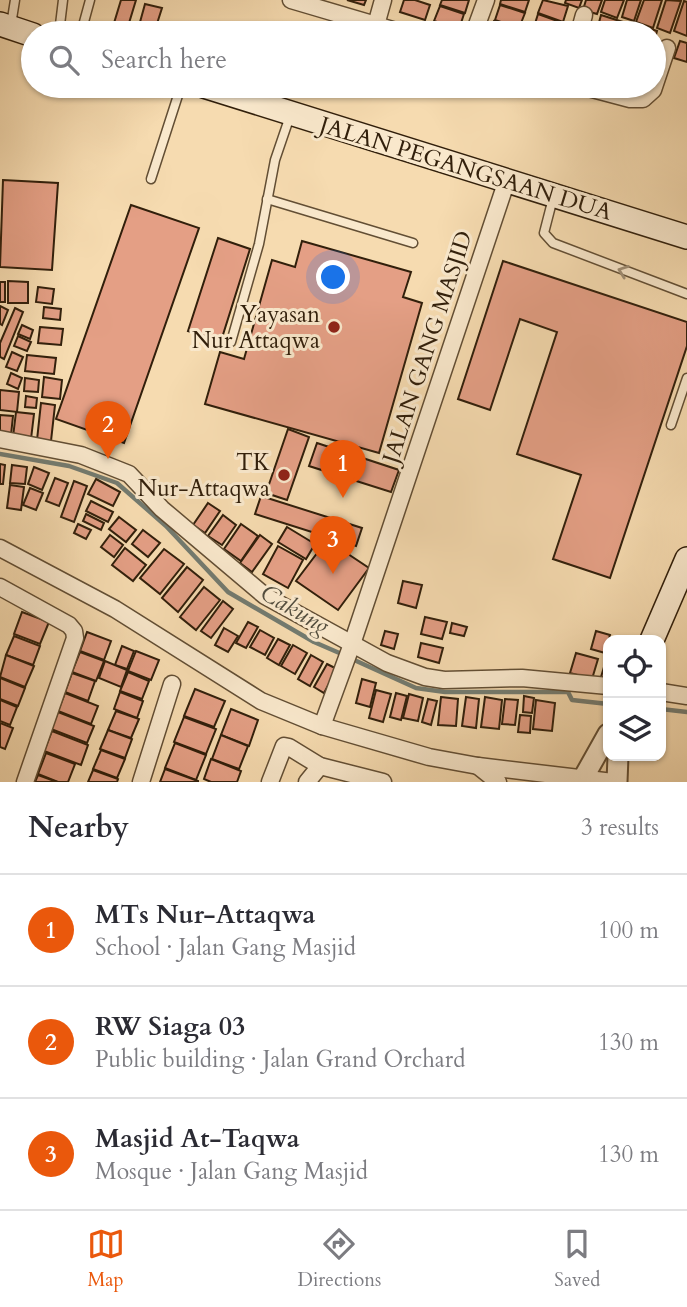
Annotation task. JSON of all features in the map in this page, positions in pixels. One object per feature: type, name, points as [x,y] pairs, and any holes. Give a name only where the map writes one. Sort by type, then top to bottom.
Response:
[{"type":"main road","name":"JALAN PEGANGSAAN DUA","points":[[243,98],[687,237]]},
{"type":"main road","points":[[655,635],[675,595],[687,559]]},
{"type":"street","points":[[291,0],[362,21]]},
{"type":"street","points":[[377,21],[383,0]]},
{"type":"street","points":[[478,21],[486,0]]},
{"type":"street","points":[[582,21],[584,15]]},
{"type":"street","points":[[625,98],[644,98]]},
{"type":"street","name":"JALAN GANG MASJID","points":[[322,726],[351,648],[507,180]]},
{"type":"street","points":[[0,439],[81,455],[129,474],[180,526],[265,596],[351,648],[413,673],[444,680],[533,678],[603,685]]},
{"type":"street","points":[[0,548],[115,610],[261,701],[322,726],[429,757],[582,781],[615,782],[617,761]]},
{"type":"street","points":[[0,587],[69,625],[75,638],[25,782]]},
{"type":"street","points":[[141,782],[172,684]]},
{"type":"street","points":[[666,693],[687,696]]},
{"type":"street","points":[[582,781],[603,743]]},
{"type":"street","points":[[270,782],[284,746],[320,766],[377,781]]},
{"type":"street","points":[[307,782],[320,766]]},
{"type":"street","points":[[478,766],[498,782]]},
{"type":"lane","points":[[5,26],[15,0]]},
{"type":"lane","points":[[60,21],[63,0]]},
{"type":"lane","points":[[84,21],[90,0]]},
{"type":"lane","points":[[151,179],[177,98]]},
{"type":"lane","points":[[231,342],[258,244],[275,160],[292,113]]},
{"type":"lane","points":[[555,195],[544,233],[553,243],[687,294]]},
{"type":"lane","points":[[267,199],[413,243]]},
{"type":"lane","points":[[671,425],[687,378]]},
{"type":"building","points":[[121,0],[136,0],[130,21],[115,21]]},
{"type":"building","points":[[347,0],[366,0],[364,5]]},
{"type":"building","points":[[404,0],[430,5],[425,20],[400,12]]},
{"type":"building","points":[[442,0],[469,0],[465,13],[440,5]]},
{"type":"building","points":[[501,0],[529,0],[525,12],[500,4]]},
{"type":"building","points":[[543,0],[568,6],[563,21],[538,13]]},
{"type":"building","points":[[566,0],[582,0],[579,8],[565,3]]},
{"type":"building","points":[[586,0],[602,0],[597,14],[583,10]]},
{"type":"building","points":[[605,0],[624,0],[617,18],[601,12]]},
{"type":"building","points":[[627,0],[641,0],[634,21],[622,17]]},
{"type":"building","points":[[644,0],[662,0],[655,21],[636,21]]},
{"type":"building","points":[[666,0],[681,1],[670,33],[666,31],[666,21],[659,21]]},
{"type":"building","points":[[684,1],[687,2],[687,36],[674,31]]},
{"type":"building","points":[[145,4],[162,8],[158,21],[140,21]]},
{"type":"building","points":[[500,5],[525,13],[522,21],[495,20]]},
{"type":"building","points":[[440,6],[464,14],[462,21],[434,21]]},
{"type":"building","points":[[538,14],[557,21],[536,21]]},
{"type":"building","points":[[601,15],[620,21],[599,21]]},
{"type":"building","points":[[680,41],[687,43],[687,62],[674,58]]},
{"type":"building","points":[[3,180],[58,183],[52,270],[0,267]]},
{"type":"building","points":[[131,205],[199,228],[124,443],[56,419]]},
{"type":"building","points":[[218,238],[250,249],[221,341],[188,331]]},
{"type":"building","name":"Yayasan Nur Attaqwa","points":[[302,241],[411,272],[403,297],[422,303],[379,453],[205,404],[220,352],[244,359],[272,260],[295,267]]},
{"type":"building","points":[[503,261],[687,322],[687,346],[610,578],[553,559],[581,475],[517,454],[557,332],[520,319],[490,410],[458,399]]},
{"type":"building","points":[[8,281],[28,282],[28,303],[8,303]]},
{"type":"building","points":[[0,282],[5,282],[5,302],[0,302]]},
{"type":"building","points":[[38,287],[54,289],[52,304],[36,302]]},
{"type":"building","points":[[0,306],[8,310],[2,325],[0,324]]},
{"type":"building","points":[[44,307],[61,309],[60,320],[43,318]]},
{"type":"building","points":[[15,308],[23,312],[4,359],[0,357],[0,343]]},
{"type":"building","points":[[22,325],[33,330],[30,339],[18,334]]},
{"type":"building","points":[[40,327],[63,329],[61,345],[38,343]]},
{"type":"building","points":[[18,336],[31,342],[27,351],[14,346]]},
{"type":"building","points":[[12,352],[23,357],[17,371],[6,367]]},
{"type":"building","points":[[27,355],[56,358],[54,374],[25,371]]},
{"type":"building","points":[[11,373],[22,378],[18,389],[7,384]]},
{"type":"building","points":[[44,377],[62,380],[60,399],[42,397]]},
{"type":"building","points":[[25,378],[39,380],[38,392],[24,391]]},
{"type":"building","points":[[0,390],[19,392],[17,412],[0,410]]},
{"type":"building","points":[[26,396],[37,398],[36,408],[25,407]]},
{"type":"building","points":[[41,403],[55,405],[51,441],[37,440]]},
{"type":"building","points":[[16,412],[34,414],[31,439],[13,437]]},
{"type":"building","points":[[0,415],[13,416],[11,435],[0,434]]},
{"type":"building","name":"TK Nur-Attaqwa","points":[[288,429],[309,437],[287,500],[266,493]]},
{"type":"building","points":[[317,443],[399,470],[391,492],[309,466]]},
{"type":"building","points":[[0,464],[5,465],[3,484],[0,484]]},
{"type":"building","points":[[12,465],[27,467],[25,484],[10,483]]},
{"type":"building","points":[[34,467],[49,473],[42,490],[28,484]]},
{"type":"building","points":[[55,478],[68,483],[59,506],[46,501]]},
{"type":"building","points":[[96,479],[120,492],[113,506],[88,494]]},
{"type":"building","points":[[74,481],[87,486],[74,522],[61,517]]},
{"type":"building","points":[[10,485],[24,487],[21,510],[7,508]]},
{"type":"building","points":[[30,488],[43,493],[36,510],[23,505]]},
{"type":"building","points":[[261,496],[362,528],[356,546],[255,514]]},
{"type":"building","points":[[91,501],[113,512],[108,522],[86,511]]},
{"type":"building","points":[[208,503],[220,511],[205,533],[193,525]]},
{"type":"building","points":[[86,514],[104,523],[101,530],[83,521]]},
{"type":"building","points":[[223,515],[236,525],[222,545],[208,536]]},
{"type":"building","points":[[119,517],[136,530],[126,542],[109,529]]},
{"type":"building","points":[[78,524],[91,530],[86,539],[74,533]]},
{"type":"building","points":[[241,524],[258,536],[241,561],[224,549]]},
{"type":"building","points":[[287,527],[315,544],[306,559],[278,542]]},
{"type":"building","points":[[143,530],[160,543],[148,557],[132,544]]},
{"type":"building","points":[[110,535],[123,545],[114,557],[101,547]]},
{"type":"building","points":[[260,535],[272,544],[252,572],[240,563]]},
{"type":"building","points":[[327,540],[369,568],[338,610],[296,581]]},
{"type":"building","points":[[278,546],[303,560],[288,588],[263,574]]},
{"type":"building","points":[[125,548],[146,565],[133,581],[112,565]]},
{"type":"building","points":[[164,549],[184,564],[160,594],[140,578]]},
{"type":"building","points":[[187,567],[203,580],[178,612],[162,598]]},
{"type":"building","points":[[403,581],[422,585],[416,608],[398,603]]},
{"type":"building","points":[[204,587],[220,600],[196,630],[180,617]]},
{"type":"building","points":[[223,601],[233,609],[211,638],[201,631]]},
{"type":"building","points":[[22,612],[49,622],[40,644],[14,634]]},
{"type":"building","points":[[425,617],[447,622],[442,639],[421,634]]},
{"type":"building","points":[[248,622],[258,627],[246,648],[236,643]]},
{"type":"building","points":[[452,623],[467,627],[464,636],[450,633]]},
{"type":"building","points":[[224,628],[238,636],[228,652],[215,645]]},
{"type":"building","points":[[260,630],[274,638],[265,655],[250,647]]},
{"type":"building","points":[[385,631],[398,634],[394,649],[381,645]]},
{"type":"building","points":[[596,631],[610,635],[603,635],[603,652],[591,649]]},
{"type":"building","points":[[87,632],[111,641],[104,660],[80,651]]},
{"type":"building","points":[[14,636],[40,646],[33,665],[6,655]]},
{"type":"building","points":[[278,639],[290,645],[279,665],[267,658]]},
{"type":"building","points":[[421,643],[443,648],[439,663],[418,657]]},
{"type":"building","points":[[293,645],[307,653],[295,674],[281,666]]},
{"type":"building","points":[[122,646],[134,651],[127,669],[115,665]]},
{"type":"building","points":[[136,651],[159,660],[151,680],[128,671]]},
{"type":"building","points":[[80,652],[104,661],[96,681],[72,672]]},
{"type":"building","points":[[576,653],[598,659],[592,679],[570,673]]},
{"type":"building","points":[[6,655],[34,666],[25,687],[0,677]]},
{"type":"building","points":[[311,655],[323,662],[310,686],[298,679]]},
{"type":"building","points":[[105,661],[127,670],[121,687],[99,678]]},
{"type":"building","points":[[327,664],[337,669],[324,693],[314,687]]},
{"type":"building","points":[[128,672],[149,681],[142,699],[120,691]]},
{"type":"building","points":[[72,673],[95,681],[88,701],[65,692]]},
{"type":"building","points":[[0,678],[25,688],[18,706],[0,699]]},
{"type":"building","points":[[362,679],[376,683],[370,707],[356,703]]},
{"type":"building","points":[[195,689],[225,701],[214,727],[184,716]]},
{"type":"building","points":[[376,690],[391,694],[383,722],[369,718]]},
{"type":"building","points":[[120,692],[143,701],[137,718],[114,709]]},
{"type":"building","points":[[65,693],[98,706],[91,724],[58,711]]},
{"type":"building","points":[[396,693],[407,696],[401,720],[390,717]]},
{"type":"building","points":[[409,694],[423,698],[418,721],[403,718]]},
{"type":"building","points":[[524,696],[534,698],[532,713],[523,712]]},
{"type":"building","points":[[441,697],[458,699],[456,726],[438,725]]},
{"type":"building","points":[[466,697],[479,699],[476,728],[462,726]]},
{"type":"building","points":[[485,697],[502,700],[499,729],[481,727]]},
{"type":"building","points":[[428,699],[437,701],[431,725],[422,722]]},
{"type":"building","points":[[505,699],[518,700],[515,725],[502,724]]},
{"type":"building","points":[[0,700],[17,707],[10,725],[0,721]]},
{"type":"building","points":[[536,700],[555,703],[552,731],[533,729]]},
{"type":"building","points":[[231,709],[258,720],[249,746],[221,735]]},
{"type":"building","points":[[116,711],[139,719],[131,738],[108,730]]},
{"type":"building","points":[[58,712],[94,726],[87,743],[51,729]]},
{"type":"building","points":[[520,715],[531,716],[530,733],[518,732]]},
{"type":"building","points":[[184,717],[216,729],[206,754],[174,742]]},
{"type":"building","points":[[0,723],[13,728],[5,749],[0,747]]},
{"type":"building","points":[[108,730],[132,739],[125,758],[100,749]]},
{"type":"building","points":[[52,731],[88,745],[81,765],[44,751]]},
{"type":"building","points":[[221,735],[248,746],[239,769],[212,759]]},
{"type":"building","points":[[175,743],[206,755],[196,780],[165,768]]},
{"type":"building","points":[[101,750],[125,759],[117,778],[93,769]]},
{"type":"building","points":[[46,753],[75,764],[68,782],[58,782],[38,774]]},
{"type":"building","points":[[211,759],[241,771],[237,782],[211,782],[204,779]]},
{"type":"building","points":[[165,769],[198,781],[198,782],[160,782]]},
{"type":"building","points":[[93,770],[118,779],[117,782],[88,782]]},
{"type":"building","points":[[38,775],[57,782],[35,782]]},
{"type":"waterway","name":"Cakung","points":[[0,454],[69,466],[117,483],[166,526],[228,592],[314,642],[344,655]]},
{"type":"waterway","name":"Cakung","points":[[352,659],[416,688],[445,692],[568,692],[572,700],[603,703]]},
{"type":"waterway","name":"Cakung","points":[[666,710],[687,712]]},
{"type":"place","name":"Yayasan Nur Attaqwa","points":[[334,327]]},
{"type":"place","name":"RW Siaga 03","points":[[108,459]]},
{"type":"place","name":"TK Nur-Attaqwa","points":[[284,475]]},
{"type":"place","name":"MTs Nur-Attaqwa","points":[[343,498]]},
{"type":"place","name":"Masjid At-Taqwa","points":[[333,574]]}]
